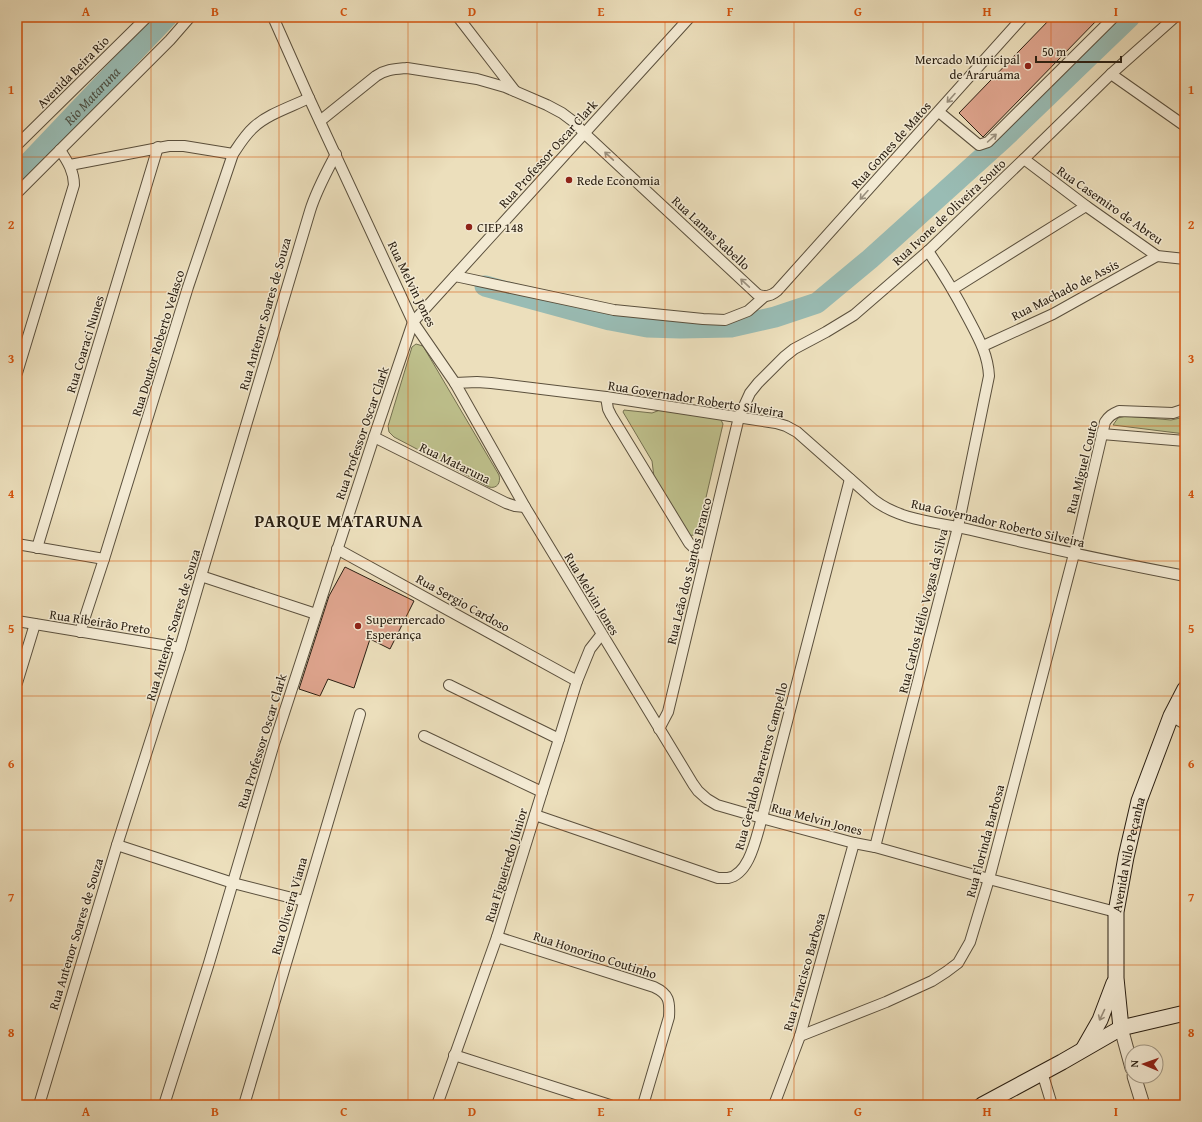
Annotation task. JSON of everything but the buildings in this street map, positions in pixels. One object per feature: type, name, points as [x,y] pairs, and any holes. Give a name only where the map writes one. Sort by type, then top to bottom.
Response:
[{"type":"main road","name":"Avenida Nilo Peçanha","points":[[1121,1028],[1116,978],[1116,912],[1126,857],[1139,801],[1171,716],[1185,689]]},
{"type":"main road","points":[[1084,1049],[1100,1020],[1116,978]]},
{"type":"main road","points":[[982,1105],[1121,1028],[1185,1013]]},
{"type":"street","name":"Avenida Beira Rio","points":[[17,145],[147,17]]},
{"type":"street","points":[[17,193],[40,168],[60,150],[170,40],[190,17]]},
{"type":"street","name":"Rua Melvin Jones","points":[[273,17],[309,98],[414,322],[454,383],[525,507],[692,784],[698,791],[717,805],[988,879],[1116,912]]},
{"type":"street","points":[[458,17],[516,92]]},
{"type":"street","name":"Rua Professor Oscar Clark","points":[[164,1105],[233,883],[273,747],[374,437],[414,322],[690,17]]},
{"type":"street","name":"Rua Gomes de Matos","points":[[765,296],[777,291],[1023,17]]},
{"type":"street","points":[[939,112],[978,145],[988,142],[1114,17]]},
{"type":"street","name":"Rua Ivone de Oliveira Souto","points":[[739,417],[750,393],[784,357],[794,349],[854,315],[928,251],[1024,160],[1111,74],[1175,17]]},
{"type":"street","name":"Rua Lamas Rabello","points":[[320,121],[376,76],[387,70],[407,68],[477,79],[505,87],[547,105],[574,122],[757,294],[765,296]]},
{"type":"street","points":[[1111,74],[1185,126]]},
{"type":"street","name":"Rua Doutor Roberto Velasco","points":[[80,632],[188,287],[232,154],[254,126],[309,98]]},
{"type":"street","points":[[70,165],[169,146],[184,146],[232,154]]},
{"type":"street","name":"Rua Coaraci Nunes","points":[[37,548],[158,148]]},
{"type":"street","points":[[17,373],[74,185],[70,165],[60,150]]},
{"type":"street","name":"Rua Antenor Soares de Souza","points":[[39,1105],[116,845],[202,576],[310,211],[315,195],[336,154]]},
{"type":"street","name":"Rua Casemiro de Abreu","points":[[1024,160],[1157,256],[1185,259]]},
{"type":"street","points":[[953,289],[1086,206]]},
{"type":"street","name":"Rua Carlos Hélio Vogas da Silva","points":[[875,847],[958,527],[989,376],[988,359],[983,346],[953,289],[928,251]]},
{"type":"street","name":"Rua Machado de Assis","points":[[983,346],[1053,314],[1157,256]]},
{"type":"street","points":[[455,276],[614,310],[703,319],[725,320],[748,311],[765,296]]},
{"type":"street","name":"Rua Governador Roberto Silveira","points":[[454,383],[492,383],[776,423],[797,432],[878,504],[896,513],[910,518],[958,527],[1074,554],[1185,576]]},
{"type":"street","points":[[606,398],[611,415],[689,543],[705,558]]},
{"type":"street","name":"Rua Miguel Couto","points":[[1074,554],[1102,434],[1108,417],[1119,411],[1173,413],[1185,409]]},
{"type":"street","name":"Rua Leão dos Santos Branco","points":[[659,729],[668,712],[739,417]]},
{"type":"street","points":[[1102,434],[1185,441]]},
{"type":"street","name":"Rua Mataruna","points":[[374,437],[506,503],[525,507]]},
{"type":"street","name":"Rua Geraldo Barreiros Campello","points":[[535,815],[718,878],[727,878],[743,868],[749,859],[762,818],[850,479]]},
{"type":"street","points":[[17,544],[104,559]]},
{"type":"street","name":"Rua Sergio Cardoso","points":[[337,549],[577,681]]},
{"type":"street","name":"Rua Florinda Barbosa","points":[[800,1036],[893,999],[932,981],[958,963],[970,942],[1074,554]]},
{"type":"street","points":[[202,576],[316,614]]},
{"type":"street","name":"Rua Ribeirão Preto","points":[[17,621],[180,648]]},
{"type":"street","points":[[17,683],[35,624]]},
{"type":"street","name":"Rua Figueiredo Júnior","points":[[437,1105],[497,937],[577,681],[590,649],[602,634]]},
{"type":"street","points":[[449,685],[559,739]]},
{"type":"street","name":"Rua Oliveira Viana","points":[[244,1105],[360,714]]},
{"type":"street","points":[[1171,716],[1185,724]]},
{"type":"street","points":[[424,736],[542,792]]},
{"type":"street","name":"Rua Francisco Barbosa","points":[[774,1105],[800,1036],[854,843]]},
{"type":"street","points":[[116,845],[233,883],[304,901]]},
{"type":"street","name":"Rua Honorino Coutinho","points":[[497,937],[654,987],[661,990],[665,994],[670,1006],[669,1018],[643,1105]]},
{"type":"street","points":[[1121,1028],[1125,1044]]},
{"type":"street","points":[[454,1055],[610,1105]]},
{"type":"street","points":[[1042,1072],[1052,1105]]},
{"type":"street","points":[[1136,1084],[1143,1105]]},
{"type":"green space","points":[[416,344],[423,346],[499,475],[498,485],[489,487],[394,437],[389,432],[388,426],[412,347]]},
{"type":"green space","points":[[624,410],[652,413],[660,410],[720,418],[723,424],[698,532],[696,534],[688,535],[654,477],[652,461],[623,412]]},
{"type":"green space","points":[[1126,416],[1171,420],[1185,417],[1185,434],[1113,425],[1118,418]]},
{"type":"waterway","name":"Rio Mataruna","points":[[17,175],[167,17]]},
{"type":"waterway","points":[[485,286],[610,320],[647,327],[731,327],[775,317],[817,303],[870,259],[1003,139],[1130,17]]},
{"type":"place","name":"Mercado Municipal de Araruama","points":[[1028,66]]},
{"type":"place","name":"Rede Economia","points":[[569,180]]},
{"type":"place","name":"CIEP 148","points":[[469,227]]},
{"type":"place","name":"Supermercado Esperança","points":[[358,626]]},
{"type":"district","name":"PARQUE MATARUNA","points":[[339,520]]}]
